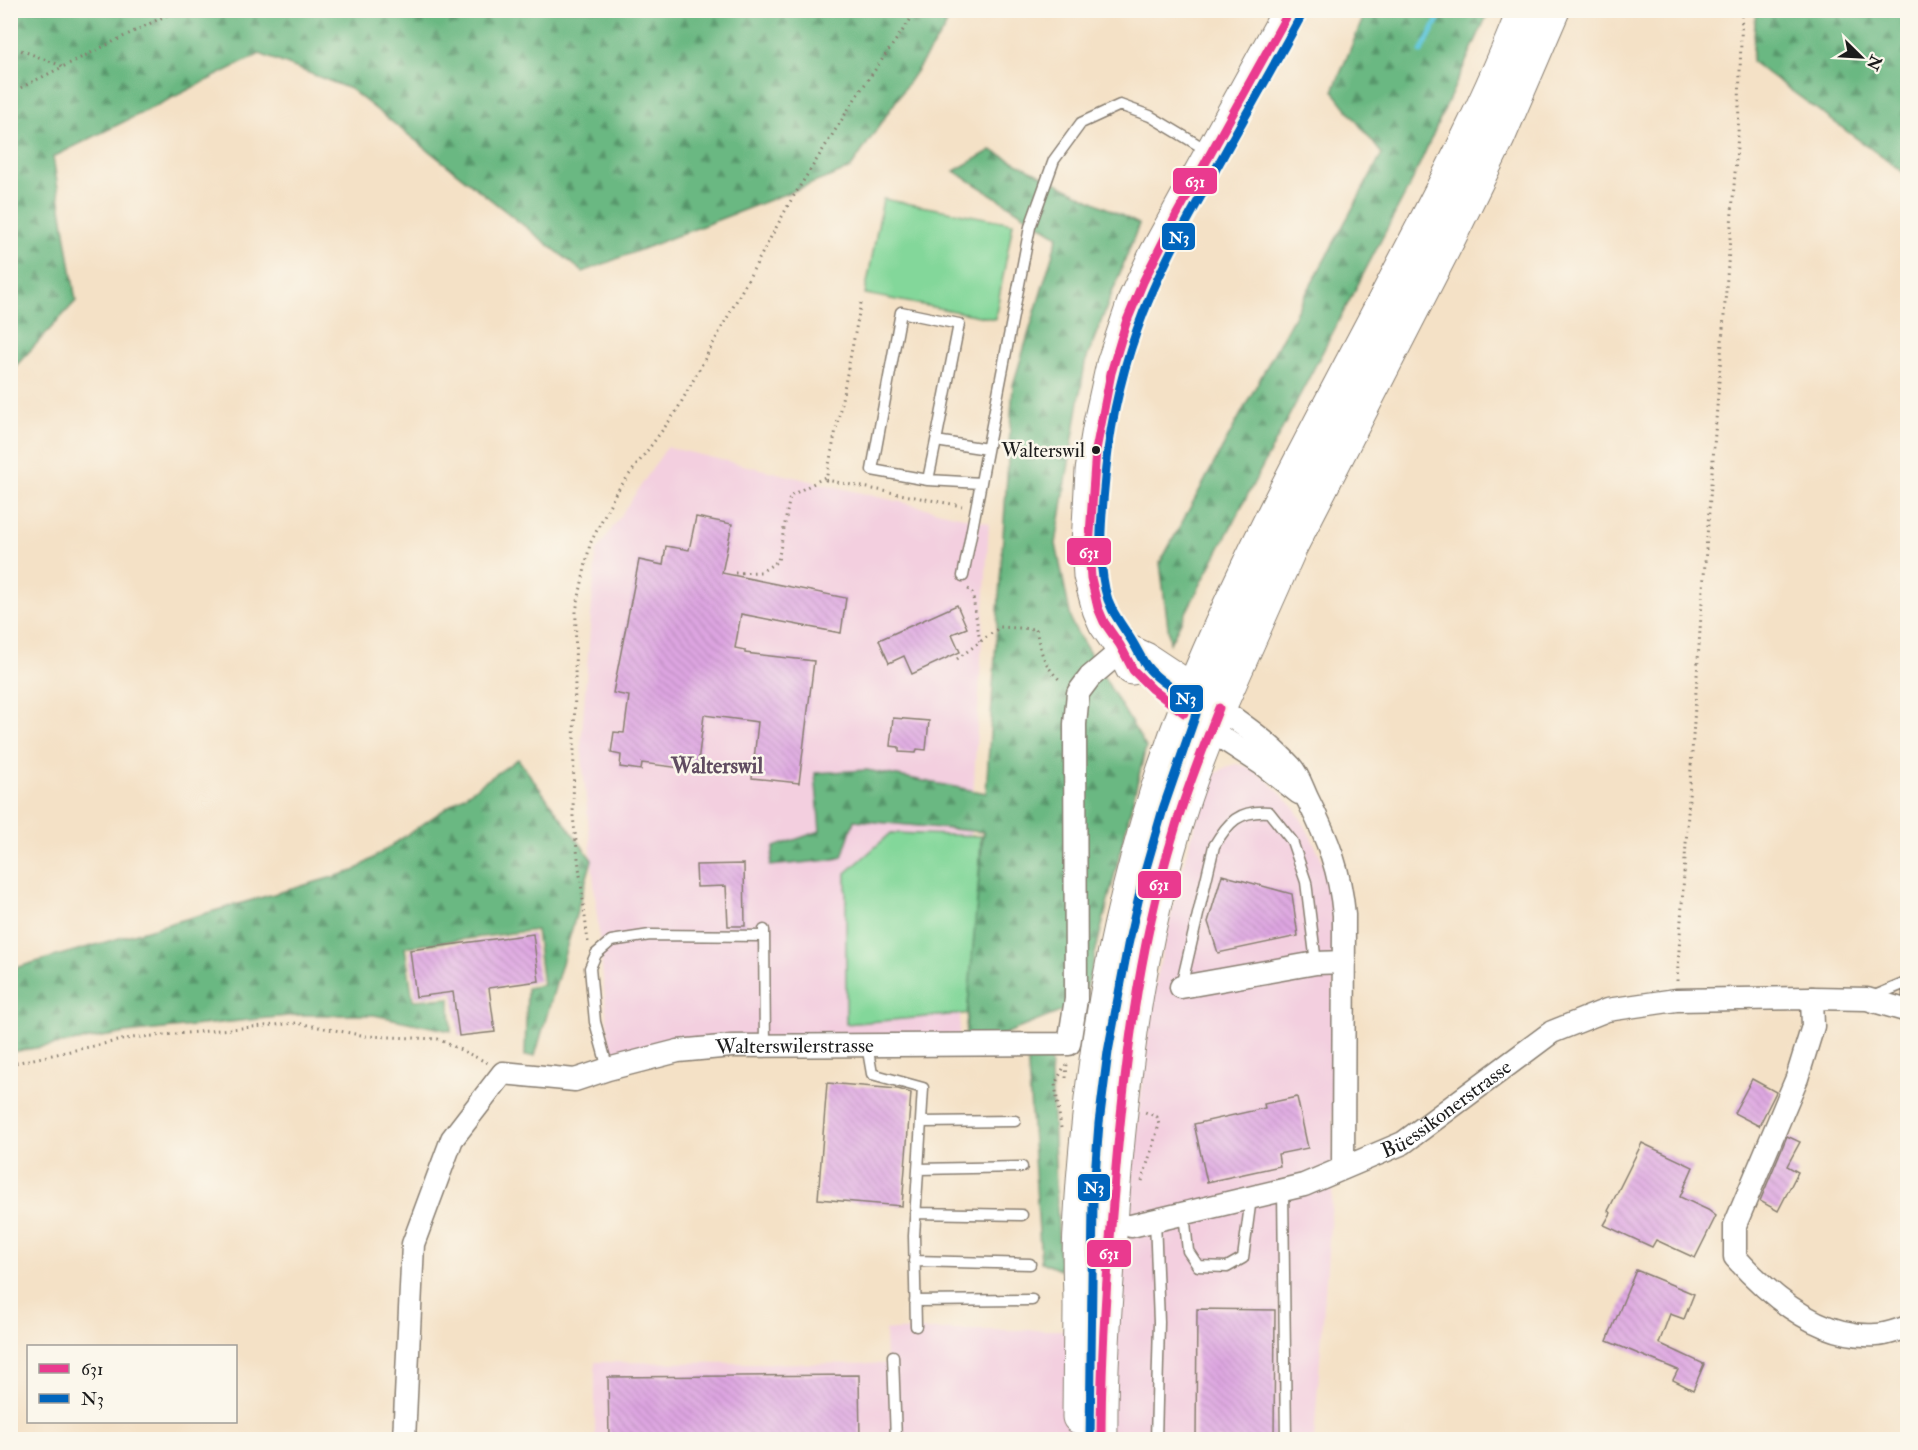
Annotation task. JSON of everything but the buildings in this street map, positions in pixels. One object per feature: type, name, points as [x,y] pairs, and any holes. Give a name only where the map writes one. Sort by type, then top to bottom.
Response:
[{"type":"main road","points":[[1201,711],[1145,659],[1123,649],[1104,623],[1090,576],[1088,544],[1092,471],[1113,364],[1135,299],[1156,254],[1290,10]]},
{"type":"main road","points":[[1101,1440],[1104,1329],[1118,1132],[1132,1019],[1148,935],[1167,856],[1192,777],[1201,711],[1260,540],[1455,165],[1482,109],[1524,10]]},
{"type":"main road","points":[[1078,1440],[1079,1234],[1087,1122],[1103,1014],[1120,926],[1141,838],[1201,711],[1291,546],[1455,226],[1498,138],[1553,10]]},
{"type":"street","points":[[1078,693],[1090,676],[1123,649]]},
{"type":"street","name":"Walterswilerstrasse","points":[[502,1073],[576,1080],[608,1069],[678,1051],[732,1046],[1069,1044],[1076,999],[1075,724],[1078,693]]},
{"type":"street","points":[[1201,711],[1250,729],[1275,750],[1293,770],[1328,839],[1339,877],[1344,915],[1343,1168]]},
{"type":"street","points":[[1181,987],[1316,963],[1344,962]]},
{"type":"street","points":[[1812,998],[1813,1026],[1800,1068],[1735,1225],[1735,1257],[1773,1295],[1800,1314],[1822,1324],[1856,1334],[1877,1335],[1908,1327]]},
{"type":"street","name":"Büessikonerstrasse","points":[[1131,1226],[1304,1185],[1403,1143],[1552,1032],[1607,1010],[1676,1000],[1812,998],[1866,999],[1908,1011]]},
{"type":"street","points":[[404,1440],[413,1244],[452,1139],[502,1073]]},
{"type":"lane","points":[[963,576],[1030,227],[1054,160],[1080,123],[1120,105],[1150,116],[1211,153]]},
{"type":"lane","points":[[928,480],[959,324],[901,312],[872,470],[928,480],[981,483]]},
{"type":"lane","points":[[936,441],[987,448]]},
{"type":"lane","points":[[1181,987],[1214,846],[1226,826],[1251,811],[1269,812],[1292,841],[1306,882],[1316,963]]},
{"type":"lane","points":[[608,1069],[595,1022],[590,968],[596,954],[612,941],[650,935],[764,933],[765,1046]]},
{"type":"lane","points":[[1866,999],[1908,982]]},
{"type":"lane","points":[[1908,988],[1908,1006]]},
{"type":"lane","points":[[867,1045],[872,1074],[923,1088],[915,1213],[916,1326]]},
{"type":"lane","points":[[921,1122],[1015,1121]]},
{"type":"lane","points":[[918,1169],[1022,1167]]},
{"type":"lane","points":[[1283,1190],[1286,1440]]},
{"type":"lane","points":[[1184,1214],[1188,1251],[1198,1266],[1227,1268],[1243,1258],[1251,1198]]},
{"type":"lane","points":[[915,1213],[1022,1215]]},
{"type":"lane","points":[[1155,1220],[1159,1322],[1156,1440]]},
{"type":"lane","points":[[914,1261],[1030,1264]]},
{"type":"lane","points":[[915,1301],[1032,1300]]},
{"type":"lane","points":[[893,1356],[896,1440]]},
{"type":"path","points":[[10,93],[171,14],[197,10]]},
{"type":"path","points":[[590,968],[573,816],[576,611],[590,544],[615,494],[676,412],[790,202],[858,94],[910,20],[913,10]]},
{"type":"path","points":[[1676,1000],[1701,615],[1738,134],[1742,10]]},
{"type":"path","points":[[10,46],[63,67]]},
{"type":"path","points":[[735,573],[760,572],[778,561],[790,496],[827,476]]},
{"type":"path","points":[[963,576],[969,590],[972,591],[980,642]]},
{"type":"path","points":[[957,658],[1000,627],[1036,630],[1041,654],[1049,669],[1078,693]]},
{"type":"path","points":[[10,1064],[131,1038],[297,1023],[366,1036],[438,1039],[481,1058],[502,1073]]},
{"type":"path","points":[[1140,1110],[1157,1117],[1159,1125],[1141,1184]]},
{"type":"shaded area","points":[[667,447],[989,523],[959,1038],[611,1062],[581,745],[596,552]]},
{"type":"shaded area","points":[[1236,764],[1249,767],[1265,778],[1293,806],[1320,855],[1327,874],[1331,897],[1334,924],[1333,1186],[1314,1439],[595,1440],[595,1362],[886,1364],[885,1330],[1080,1330],[1128,1201],[1152,998],[1180,876],[1206,787],[1215,774]]},
{"type":"green space","points":[[11,10],[952,11],[944,30],[850,169],[583,272],[350,89],[260,54],[53,157],[76,301],[11,371]]},
{"type":"green space","points":[[1366,11],[1489,11],[1411,183],[1170,643],[1160,563],[1382,154],[1333,91]]},
{"type":"green space","points":[[1756,11],[1907,11],[1907,175],[1752,62]]},
{"type":"green space","points":[[991,150],[1139,224],[1085,363],[1056,544],[1072,624],[1146,747],[1083,1003],[964,1050],[983,832],[854,820],[842,857],[770,866],[774,847],[820,831],[815,773],[867,770],[986,793],[1013,385],[1058,236],[954,171]]},
{"type":"green space","points":[[883,199],[1013,223],[995,319],[865,294]]},
{"type":"green space","points":[[518,759],[592,860],[535,1056],[525,1056],[527,988],[543,985],[536,930],[405,947],[413,1000],[450,998],[451,1031],[374,1015],[297,1015],[126,1033],[11,1052],[11,969],[354,871]]},
{"type":"green space","points":[[891,833],[981,836],[972,1013],[846,1024],[846,873]]},
{"type":"green space","points":[[1027,1052],[1050,1053],[1060,1270],[1041,1262]]},
{"type":"waterway","points":[[1421,52],[1443,10]]},
{"type":"transit line","name":"631","points":[[1184,713],[1152,689],[1133,670],[1098,608],[1091,578],[1089,548],[1096,450],[1111,373],[1126,323],[1143,282],[1177,214],[1290,10]]},
{"type":"transit line","name":"N3","points":[[1090,1440],[1093,1202],[1099,1123],[1108,1052],[1144,875],[1163,809],[1196,714],[1187,699],[1161,680],[1147,666],[1107,597],[1101,564],[1101,539],[1108,449],[1115,408],[1137,330],[1168,257],[1301,16]]},
{"type":"transit line","name":"631","points":[[1101,1440],[1108,1262],[1133,1016],[1161,877],[1184,801],[1219,708]]},
{"type":"place","name":"Walterswil","points":[[1096,450]]},
{"type":"district","name":"Walterswil","points":[[717,766]]}]
